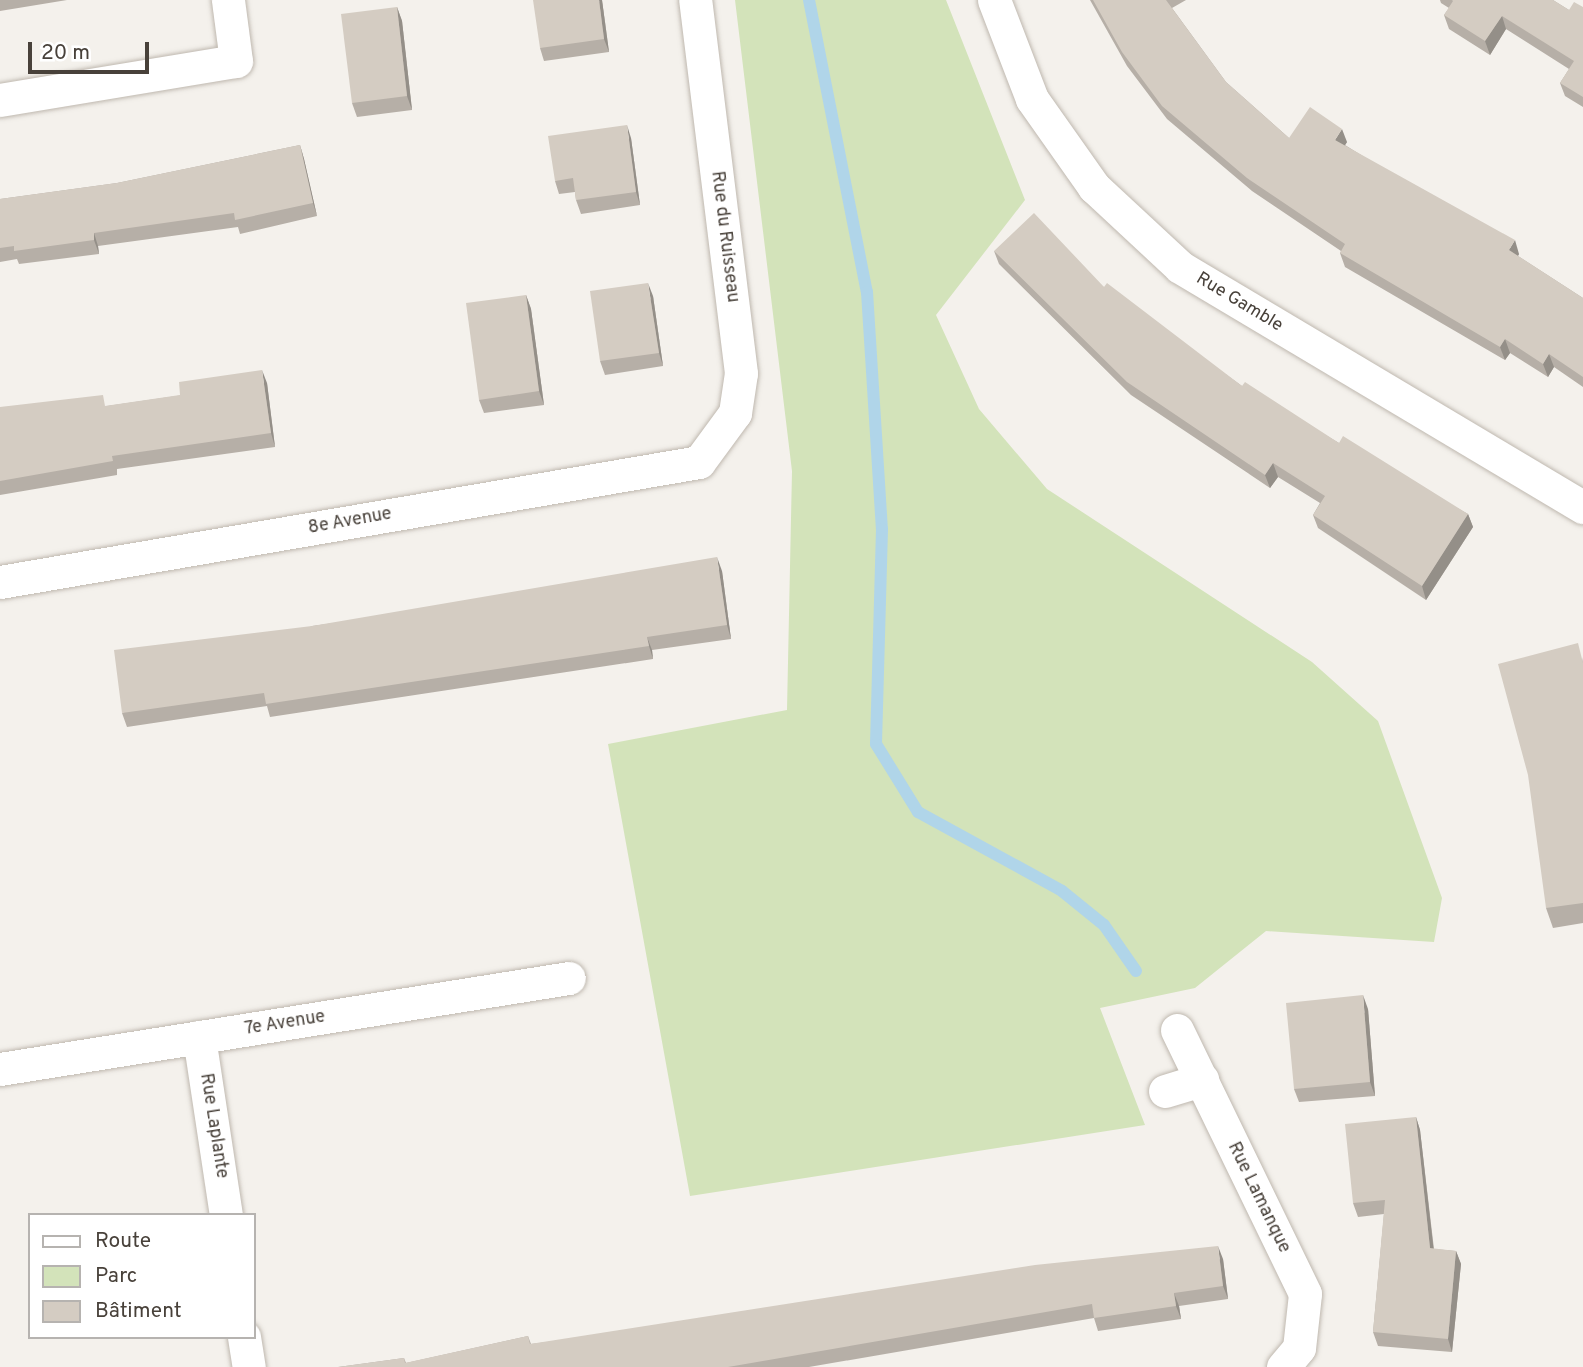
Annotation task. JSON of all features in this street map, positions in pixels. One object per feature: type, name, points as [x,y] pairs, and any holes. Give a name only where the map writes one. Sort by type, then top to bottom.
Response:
[{"type":"street","points":[[0,100],[236,61],[228,0]]},
{"type":"street","name":"Rue du Ruisseau","points":[[695,0],[741,373],[735,413],[699,462]]},
{"type":"street","name":"Rue Gamble","points":[[994,0],[1032,99],[1094,187],[1180,267],[1583,507]]},
{"type":"street","name":"8e Avenue","points":[[0,582],[699,462]]},
{"type":"street","name":"7e Avenue","points":[[0,1069],[569,978]]},
{"type":"street","name":"Rue Lamanque","points":[[1177,1030],[1305,1294],[1299,1348],[1283,1367]]},
{"type":"street","name":"Rue Laplante","points":[[199,1037],[226,1213]]},
{"type":"street","points":[[1165,1091],[1202,1080]]},
{"type":"street","points":[[244,1339],[249,1367]]},
{"type":"green space","points":[[735,0],[946,0],[1025,200],[936,315],[979,409],[1047,489],[1312,662],[1378,721],[1442,898],[1434,942],[1266,931],[1195,988],[1100,1008],[1145,1125],[690,1196],[608,744],[787,710],[792,471]]},
{"type":"building","points":[[533,0],[599,0],[604,39],[540,48]]},
{"type":"building","points":[[1093,0],[1166,0],[1226,82],[1289,138],[1310,107],[1342,129],[1335,140],[1515,240],[1509,250],[1583,298],[1583,377],[1549,354],[1543,364],[1505,339],[1500,347],[1340,253],[1345,244],[1247,178],[1162,106],[1122,52]]},
{"type":"building","points":[[1452,0],[1553,0],[1569,10],[1574,2],[1583,7],[1583,97],[1560,83],[1574,61],[1502,16],[1485,41],[1444,15]]},
{"type":"building","points":[[397,7],[407,96],[352,103],[341,14]]},
{"type":"building","points":[[627,125],[636,192],[576,200],[573,178],[555,181],[548,136]]},
{"type":"building","points":[[300,145],[313,203],[235,220],[234,213],[94,233],[94,240],[14,251],[14,246],[0,248],[0,199],[117,183]]},
{"type":"building","points":[[1034,213],[1104,287],[1107,283],[1242,386],[1245,382],[1339,443],[1343,436],[1468,514],[1422,586],[1313,515],[1325,496],[1273,463],[1265,475],[1127,382],[994,251]]},
{"type":"building","points":[[648,283],[659,353],[600,361],[590,291]]},
{"type":"building","points":[[526,295],[539,391],[479,400],[466,303]]},
{"type":"building","points":[[262,370],[271,433],[112,456],[113,461],[0,481],[0,407],[103,395],[105,406],[180,395],[179,382]]},
{"type":"building","points":[[717,557],[727,625],[647,637],[649,646],[266,704],[264,693],[122,713],[114,650],[312,626]]},
{"type":"building","points":[[1578,643],[1583,663],[1583,903],[1546,908],[1528,775],[1498,664]]},
{"type":"building","points":[[1363,995],[1370,1082],[1294,1089],[1286,1003]]},
{"type":"building","points":[[1416,1117],[1430,1248],[1456,1251],[1448,1339],[1373,1332],[1385,1200],[1353,1203],[1345,1124]]},
{"type":"building","points":[[1218,1246],[1223,1286],[1174,1293],[1176,1306],[1094,1318],[1092,1304],[728,1367],[338,1367],[404,1358],[405,1363],[528,1336],[530,1344],[1035,1265]]},
{"type":"waterway","points":[[809,0],[867,292],[882,529],[876,744],[918,812],[1062,891],[1104,925],[1136,971]]}]
